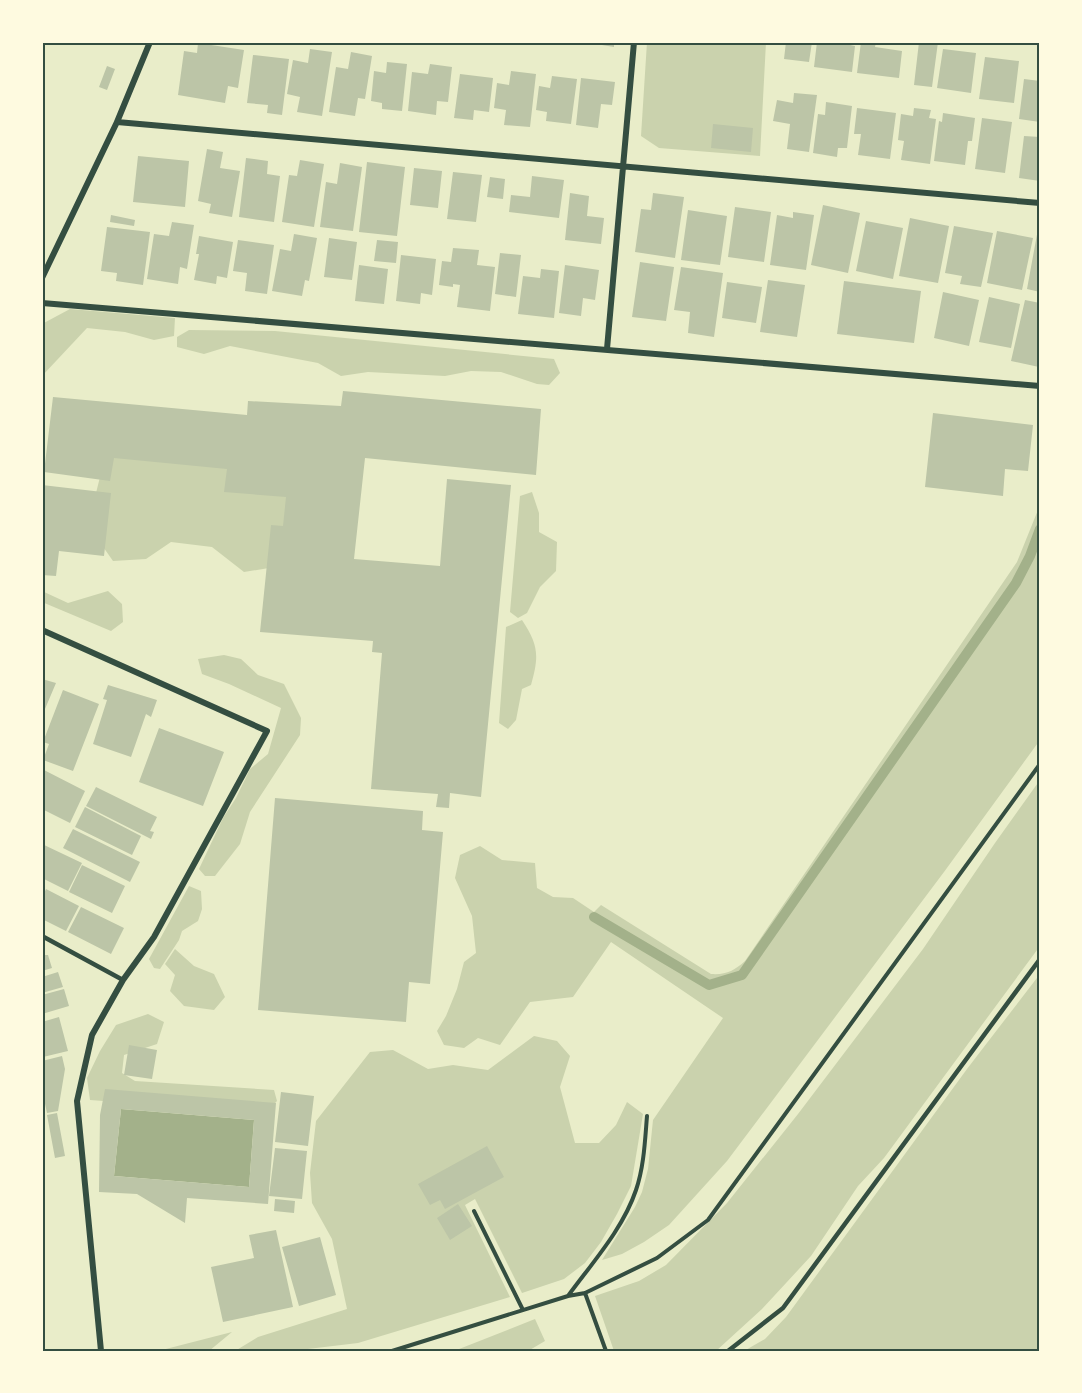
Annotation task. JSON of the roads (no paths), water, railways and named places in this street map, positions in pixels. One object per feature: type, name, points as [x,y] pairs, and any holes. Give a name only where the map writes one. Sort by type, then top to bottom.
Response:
[{"type":"street","points":[[42,278],[117,122],[150,42]]},
{"type":"street","points":[[607,350],[634,42]]},
{"type":"street","points":[[117,122],[1040,203]]},
{"type":"street","points":[[42,303],[1040,386]]},
{"type":"street","points":[[42,630],[267,731],[154,937],[123,980],[92,1035],[77,1101],[101,1351]]},
{"type":"lane","points":[[42,936],[123,980]]},
{"type":"lane","points":[[728,1351],[783,1308],[1040,959]]},
{"type":"waterway","points":[[594,917],[709,985],[742,975],[1016,583],[1030,556],[1040,529]]}]
